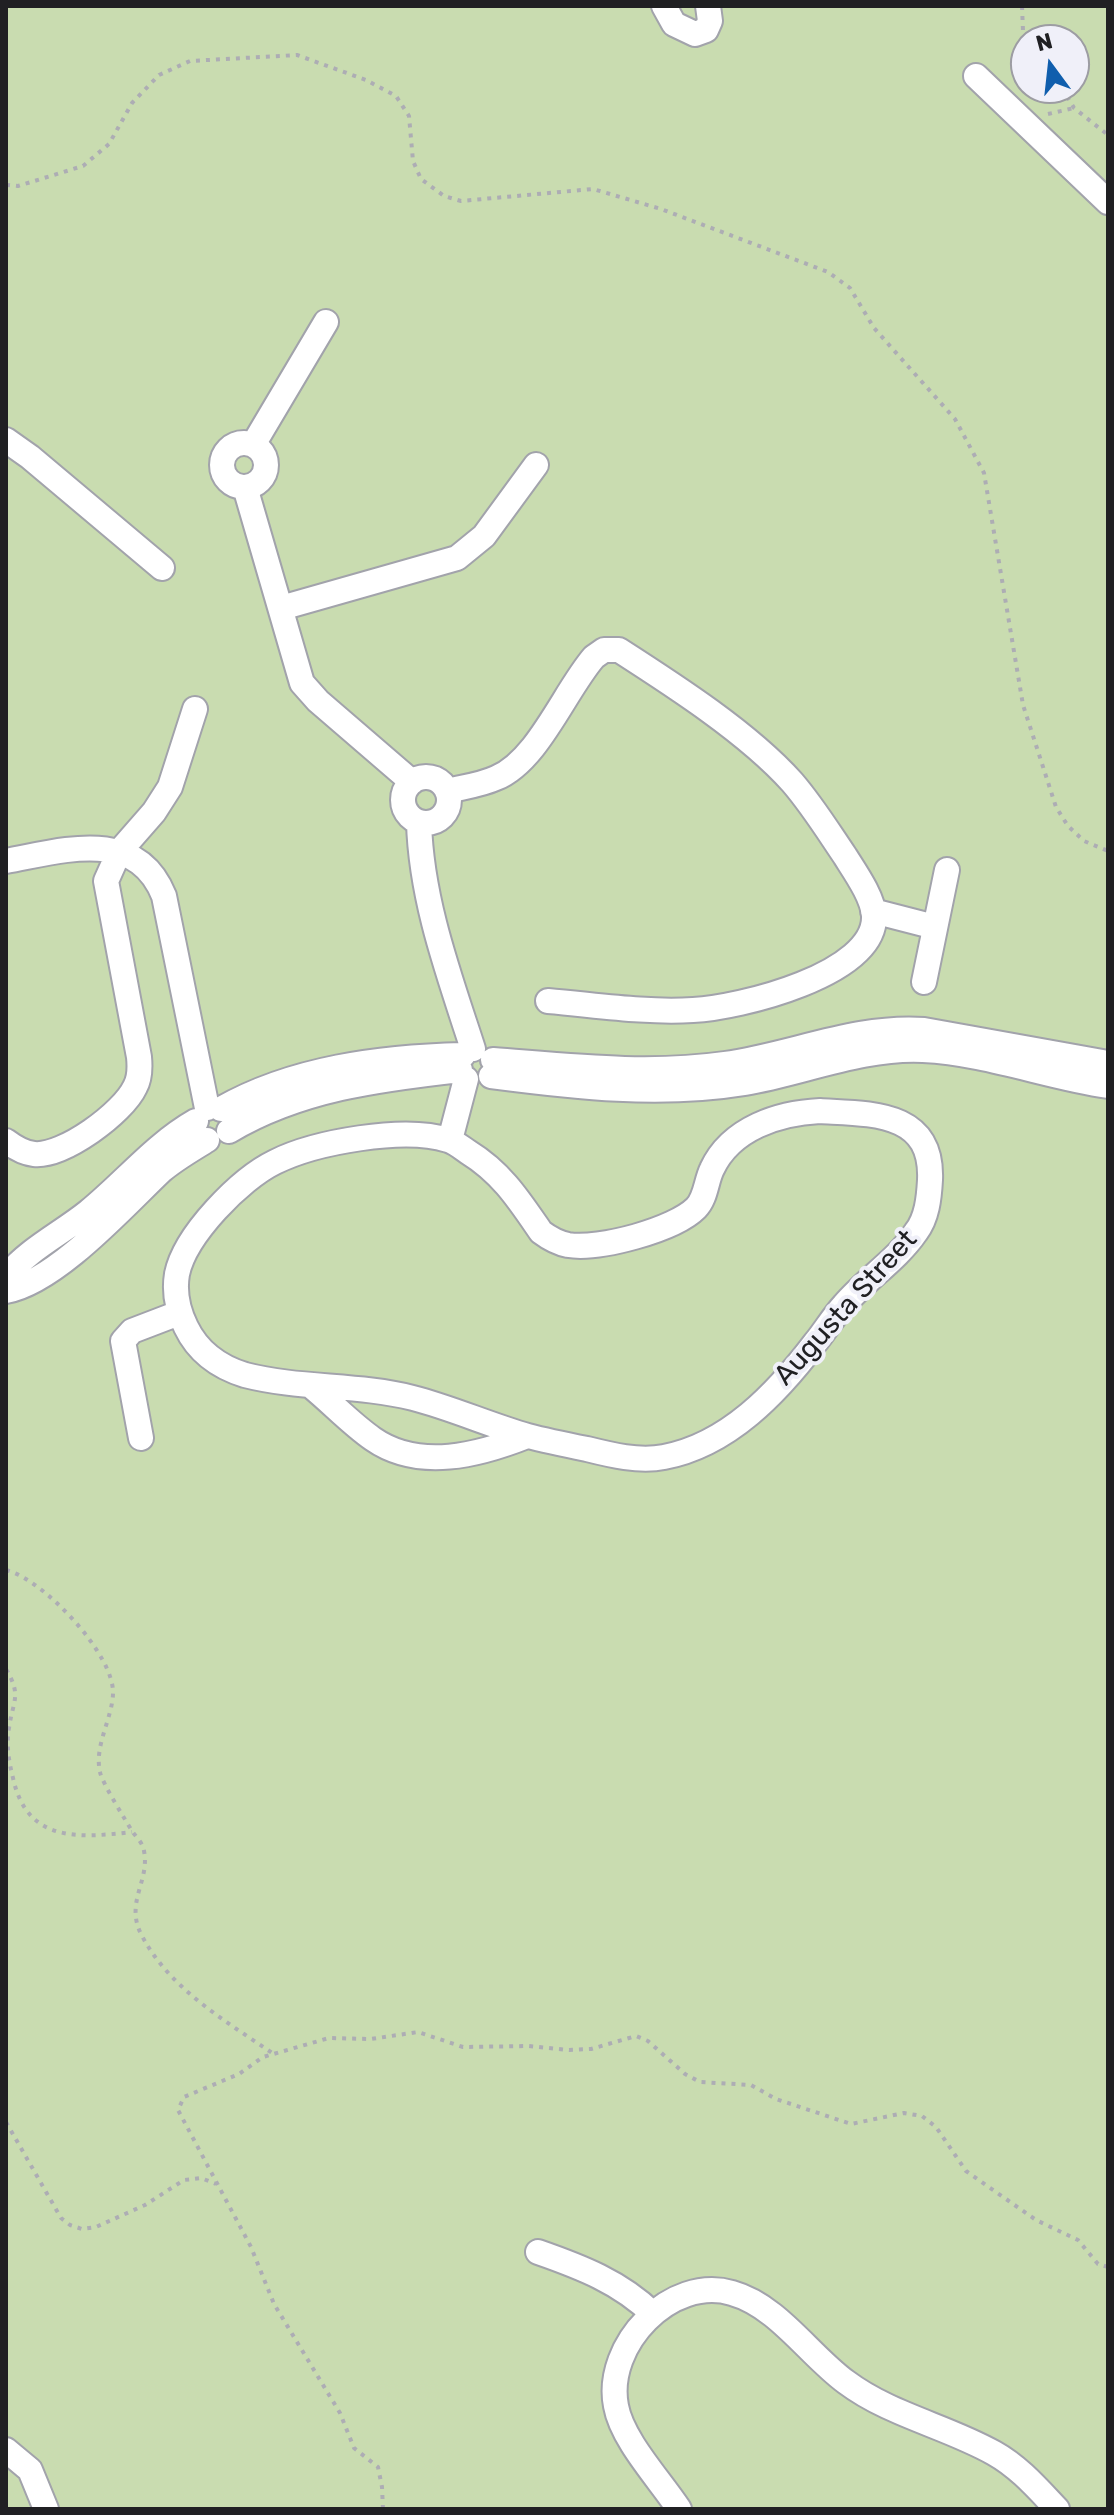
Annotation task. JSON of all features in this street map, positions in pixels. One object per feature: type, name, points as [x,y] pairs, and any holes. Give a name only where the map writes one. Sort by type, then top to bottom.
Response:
[{"type":"street","points":[[664,6],[674,24],[695,34],[708,26],[708,6]]},
{"type":"street","points":[[976,76],[1108,202]]},
{"type":"street","points":[[253,445],[326,322]]},
{"type":"street","points":[[6,440],[162,568]]},
{"type":"street","points":[[238,444],[253,445],[265,457],[267,466],[259,482],[245,487],[234,485],[224,475],[226,453],[238,444]]},
{"type":"street","points":[[281,608],[457,558],[484,536],[536,465]]},
{"type":"street","points":[[245,487],[299,677],[305,688],[412,782]]},
{"type":"street","points":[[447,791],[507,773],[536,742],[594,657],[604,650],[619,650],[750,742],[784,773],[847,860],[873,911],[871,931],[866,941],[843,964],[755,1000],[694,1010],[643,1010],[548,1001]]},
{"type":"street","points":[[6,1141],[26,1153],[36,1155],[69,1145],[106,1119],[130,1097],[137,1085],[139,1057],[106,890],[108,873],[119,852],[154,812],[170,787],[195,709]]},
{"type":"street","points":[[418,778],[432,778],[447,791],[449,801],[439,819],[429,823],[419,822],[407,813],[404,793],[412,782],[418,778]]},
{"type":"street","points":[[419,822],[421,861],[430,907],[474,1065],[450,1140]]},
{"type":"street","points":[[6,861],[88,848],[119,852],[145,866],[164,896],[212,1122]]},
{"type":"street","points":[[924,982],[947,870]]},
{"type":"street","points":[[873,911],[935,927]]},
{"type":"street","points":[[6,1277],[24,1258],[102,1201],[160,1144],[212,1122],[259,1113],[313,1095],[410,1076],[474,1065],[634,1071],[724,1064],[902,1028],[1108,1063]]},
{"type":"street","points":[[474,1065],[578,1088],[649,1091],[746,1082],[877,1053],[924,1050],[1108,1086]]},
{"type":"street","name":"Augusta Street","points":[[820,1111],[885,1117],[911,1128],[920,1137],[930,1164],[925,1215],[918,1230],[844,1304],[794,1368],[731,1429],[707,1445],[660,1458],[636,1459],[527,1436],[411,1398],[261,1379],[220,1365],[194,1341],[179,1313],[176,1291],[178,1273],[187,1250],[218,1208],[255,1174],[296,1153],[350,1140],[384,1136],[431,1136],[450,1140],[506,1181],[541,1232],[569,1245],[584,1246],[664,1227],[685,1216],[701,1202],[714,1165],[730,1145],[755,1127],[795,1113],[820,1111]]},
{"type":"street","points":[[6,1291],[39,1277],[80,1247],[212,1122]]},
{"type":"street","points":[[141,1438],[123,1341],[132,1331],[179,1313]]},
{"type":"street","name":"Augusta Street","points":[[311,1386],[375,1440],[390,1448],[422,1457],[444,1458],[472,1453],[527,1436]]},
{"type":"street","points":[[538,2252],[610,2280],[633,2295],[653,2314]]},
{"type":"street","points":[[679,2509],[637,2449],[615,2405],[614,2388],[621,2360],[637,2331],[653,2314],[694,2290],[723,2290],[748,2299],[785,2326],[847,2383],[889,2408],[963,2438],[1006,2460],[1057,2509]]},
{"type":"street","points":[[6,2450],[30,2470],[46,2509]]},
{"type":"path","points":[[6,185],[18,186],[83,166],[109,144],[132,103],[159,75],[169,70],[190,61],[297,55],[366,80],[396,96],[409,116],[413,161],[421,179],[444,196],[461,201],[593,189],[661,209],[828,272],[850,288],[874,328],[955,419],[984,473],[1023,705],[1056,807],[1068,826],[1084,841],[1108,851]]},
{"type":"path","points":[[1072,104],[1108,135]]},
{"type":"path","points":[[6,1570],[26,1577],[75,1621],[109,1677],[113,1694],[100,1750],[99,1770],[132,1832],[144,1847],[145,1865],[134,1906],[139,1931],[163,1968],[190,1995],[275,2055]]},
{"type":"path","points":[[6,1669],[15,1685],[14,1709],[8,1730],[8,1759],[16,1794],[33,1820],[57,1832],[84,1837],[132,1832]]},
{"type":"path","points":[[383,2509],[378,2467],[354,2448],[340,2413],[274,2304],[251,2247],[178,2110],[184,2097],[239,2074],[263,2057],[329,2038],[371,2039],[418,2032],[463,2047],[529,2046],[569,2050],[591,2049],[636,2036],[648,2041],[685,2074],[700,2082],[751,2085],[776,2099],[851,2124],[904,2113],[922,2116],[936,2127],[966,2171],[1036,2220],[1078,2240],[1098,2264],[1108,2267]]},
{"type":"path","points":[[6,2122],[61,2218],[82,2229],[96,2227],[145,2205],[184,2180],[201,2178],[219,2185]]},
{"type":"green space","points":[[6,6],[1108,6],[1108,2509],[6,2509]]}]
